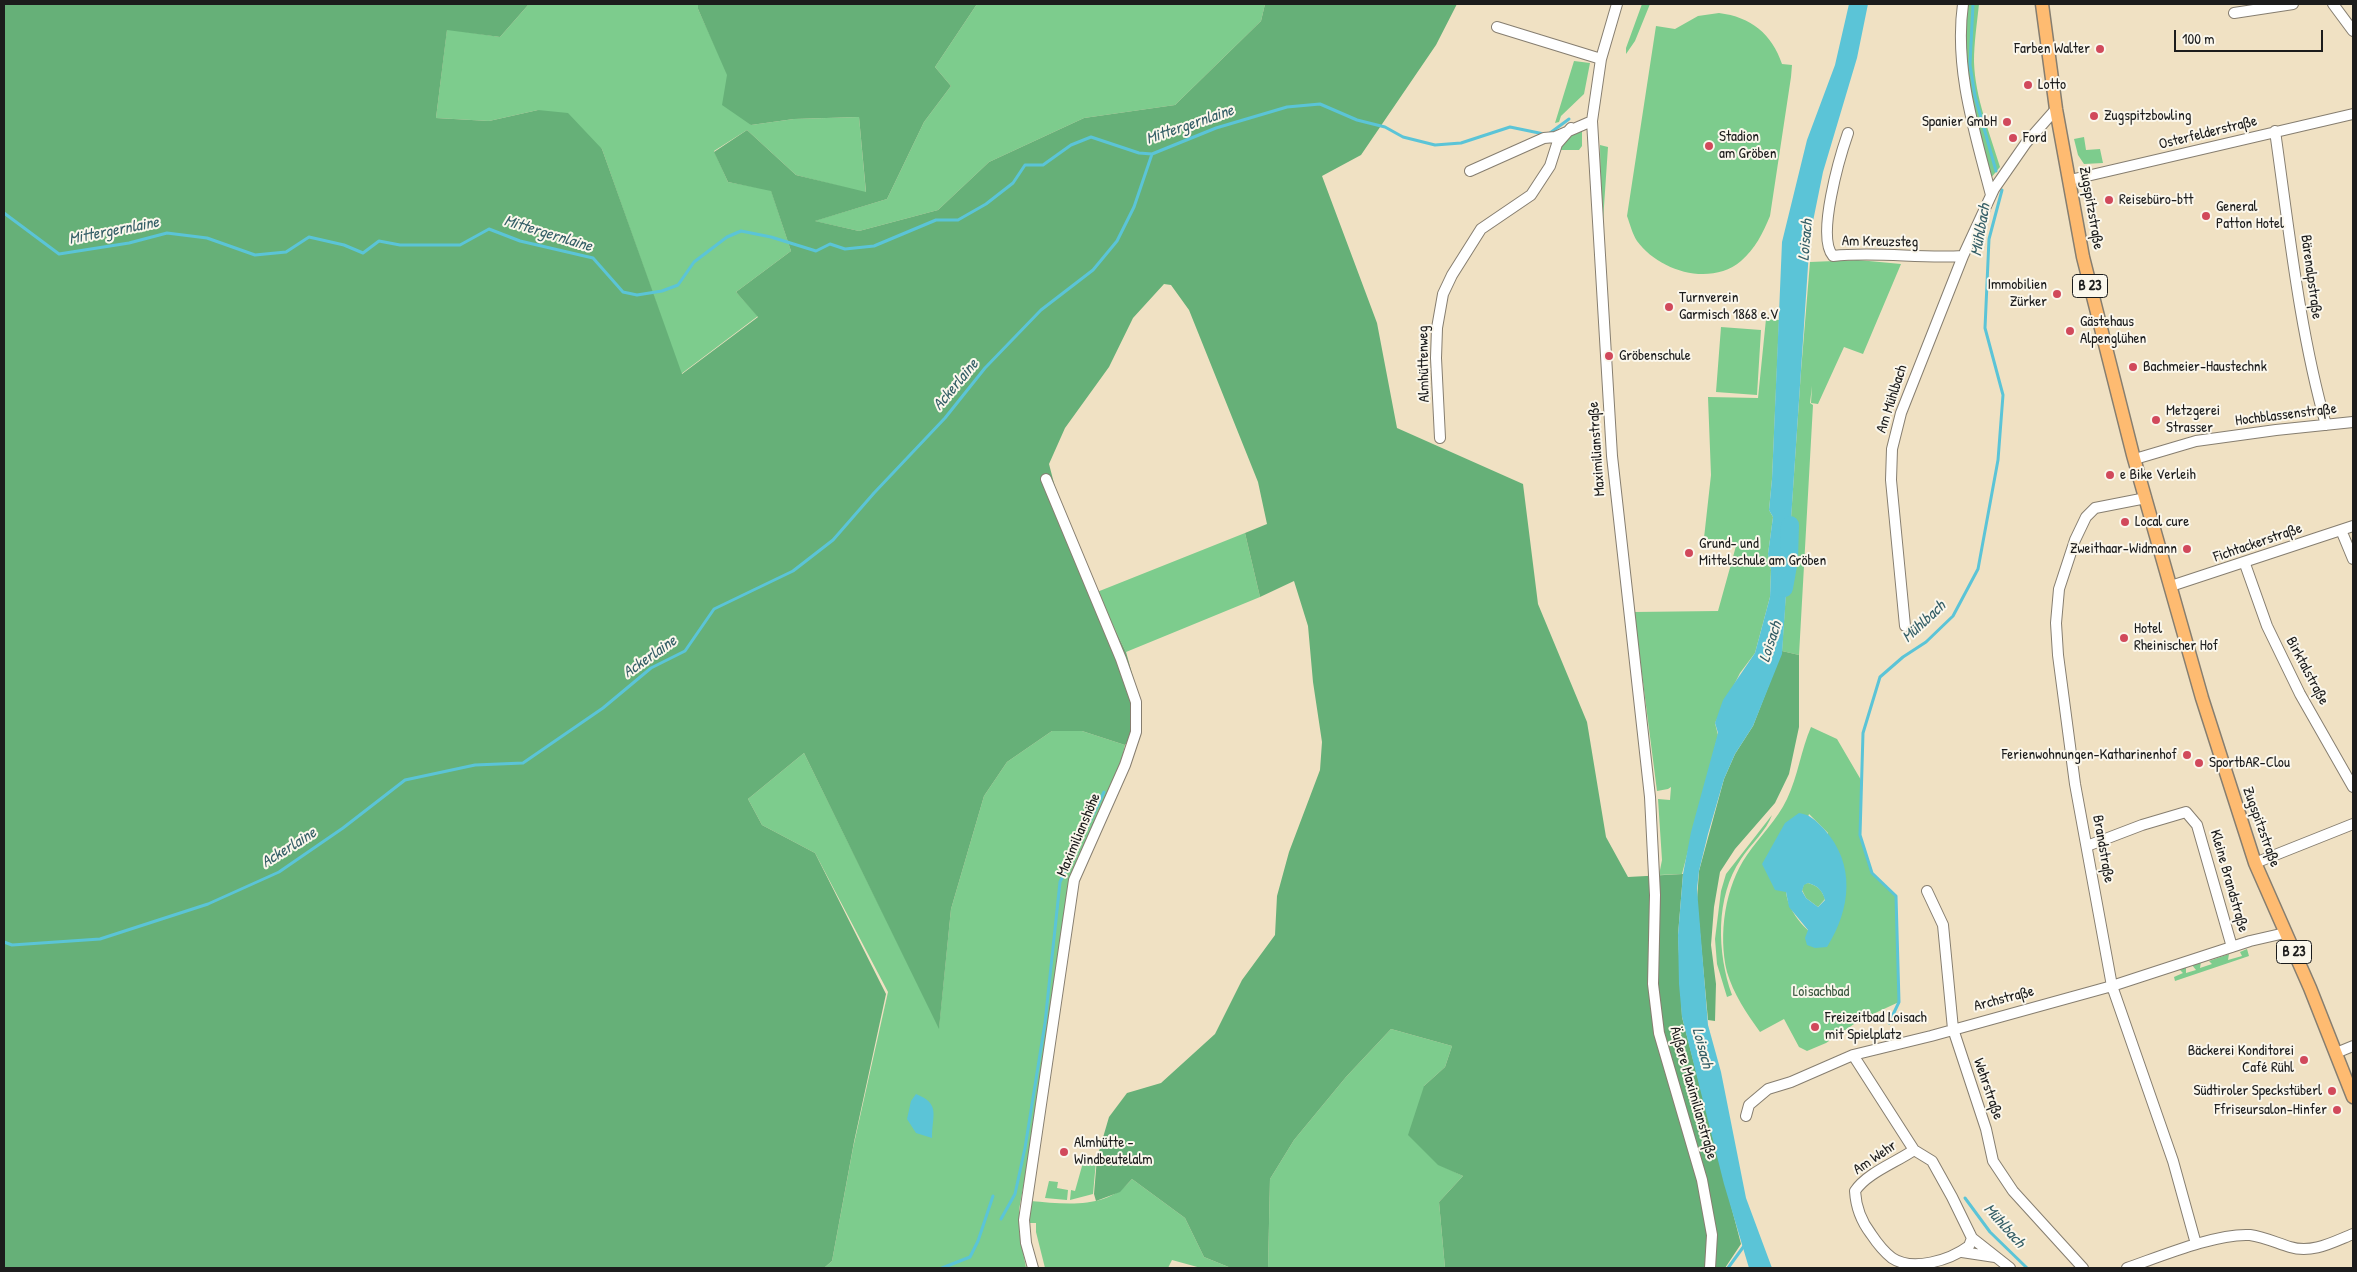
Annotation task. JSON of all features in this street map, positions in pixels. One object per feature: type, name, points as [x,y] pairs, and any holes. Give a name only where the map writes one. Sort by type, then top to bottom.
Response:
[{"type":"main road","name":"Zugspitzstraße","points":[[2042,4],[2056,109],[2083,257],[2135,459],[2218,752],[2255,864],[2286,933],[2353,1097]]},
{"type":"street","name":"Maximilianstraße","points":[[1617,4],[1601,59],[1592,121],[1612,456],[1621,550],[1645,740],[1653,835]]},
{"type":"street","points":[[1963,4],[1960,24],[1961,61],[1970,110],[1993,192]]},
{"type":"street","points":[[2234,14],[2293,4]]},
{"type":"street","points":[[2333,4],[2353,31]]},
{"type":"street","points":[[1497,27],[1601,59]]},
{"type":"street","name":"Am Mühlbach","points":[[1905,626],[1891,480],[1892,448],[1901,413],[1963,256],[1993,192],[2026,142],[2056,109]]},
{"type":"street","name":"Osterfelderstraße","points":[[2070,180],[2150,163],[2275,131],[2353,114]]},
{"type":"street","points":[[1470,171],[1592,121]]},
{"type":"street","name":"Almhüttenweg","points":[[1440,438],[1436,358],[1437,328],[1443,294],[1460,260],[1481,230],[1531,196],[1550,166],[1557,144],[1571,128]]},
{"type":"street","name":"Bärenalpstraße","points":[[2275,131],[2304,335],[2312,376],[2326,425]]},
{"type":"street","name":"Am Kreuzsteg","points":[[1848,133],[1832,197],[1827,241],[1829,251],[1833,256],[1860,253],[1934,258],[1963,256]]},
{"type":"street","name":"Hochblassenstraße","points":[[2135,459],[2196,442],[2276,430],[2353,422]]},
{"type":"street","name":"Maximilianshöhe","points":[[1033,1268],[1026,1243],[1024,1220],[1074,880],[1125,766],[1136,732],[1136,702],[1121,659],[1046,479]]},
{"type":"street","name":"Brandstraße","points":[[2146,498],[2095,508],[2086,516],[2069,555],[2059,589],[2056,623],[2058,655],[2075,784],[2112,986],[2173,1161],[2196,1244]]},
{"type":"street","name":"Fichtackerstraße","points":[[2171,586],[2245,564],[2353,526]]},
{"type":"street","points":[[2341,530],[2353,559]]},
{"type":"street","name":"Birktalstraße","points":[[2245,564],[2266,626],[2300,694],[2353,787]]},
{"type":"street","name":"Kleine Brandstraße","points":[[2087,846],[2142,825],[2186,812],[2197,825],[2232,947]]},
{"type":"street","points":[[2255,864],[2353,824]]},
{"type":"street","name":"Äußere Maximilianstraße","points":[[1653,835],[1655,895],[1653,984],[1659,1033],[1702,1180],[1712,1235],[1710,1268]]},
{"type":"street","name":"Wehrstraße","points":[[1927,890],[1943,925],[1953,1029],[1986,1129],[1994,1161],[2013,1191],[2083,1268]]},
{"type":"street","name":"Archstraße","points":[[1746,1116],[1750,1105],[1768,1089],[1791,1082],[1852,1055],[2112,986],[2232,947],[2286,933]]},
{"type":"street","points":[[2336,1053],[2353,1046]]},
{"type":"street","name":"Am Wehr","points":[[1852,1055],[1914,1150],[1932,1161],[1965,1218],[1972,1238],[2010,1268]]},
{"type":"street","name":"Am Wehr","points":[[1914,1150],[1896,1163],[1867,1177],[1859,1184],[1855,1191],[1858,1214],[1882,1249],[1893,1258],[1905,1264],[1937,1261],[1962,1252],[1996,1257]]},
{"type":"street","points":[[2127,1268],[2196,1244],[2249,1235],[2292,1248],[2316,1249],[2353,1234]]},
{"type":"street","points":[[1962,1252],[1969,1246],[1972,1238]]},
{"type":"green space","points":[[4,4],[529,4],[500,37],[447,30],[436,118],[489,121],[538,110],[568,113],[602,149],[682,374],[758,317],[736,292],[791,251],[771,191],[728,182],[714,152],[747,130],[796,175],[866,192],[859,117],[794,119],[751,125],[722,105],[727,75],[698,9],[698,4],[977,4],[935,67],[951,86],[924,122],[887,199],[815,221],[859,231],[938,210],[989,162],[1084,118],[1175,105],[1261,21],[1265,4],[1457,4],[1436,45],[1361,155],[1322,176],[1377,323],[1397,428],[1523,484],[1538,604],[1587,722],[1606,837],[1628,877],[1683,874],[1678,935],[1682,1017],[1741,1244],[1725,1268],[1445,1268],[1439,1202],[1463,1176],[1438,1165],[1408,1135],[1424,1086],[1445,1067],[1452,1046],[1391,1029],[1346,1077],[1294,1140],[1270,1179],[1268,1268],[1231,1268],[1204,1257],[1185,1218],[1132,1179],[1120,1192],[1096,1201],[1094,1194],[1097,1158],[1109,1117],[1127,1093],[1161,1083],[1215,1034],[1242,980],[1275,935],[1277,896],[1289,852],[1320,770],[1322,742],[1313,682],[1308,626],[1294,581],[1260,597],[1245,533],[1267,524],[1258,482],[1189,310],[1171,285],[1164,284],[1133,318],[1109,367],[1065,428],[1049,464],[1056,491],[1097,592],[1126,652],[1141,706],[1142,722],[1125,745],[1082,731],[1052,731],[1007,762],[984,796],[951,909],[939,1029],[804,753],[748,799],[762,825],[815,853],[886,994],[854,1142],[832,1261],[824,1268],[4,1268]]},
{"type":"green space","points":[[529,4],[698,4],[698,9],[751,125],[794,119],[859,117],[866,193],[796,175],[747,130],[714,151],[728,182],[771,190],[791,251],[736,292],[758,316],[681,374],[602,149],[538,110],[489,121],[436,118],[447,29],[500,37]]},
{"type":"green space","points":[[977,4],[1265,4],[1261,21],[1175,105],[1084,118],[989,162],[938,210],[859,231],[814,221],[887,199],[924,122],[951,86],[935,67]]},
{"type":"green space","points":[[1642,4],[1650,4],[1635,41],[1626,54],[1626,48]]},
{"type":"green space","points":[[1966,4],[1979,4],[1974,48],[1975,75],[1984,115],[2000,167],[1990,179],[1963,58]]},
{"type":"green space","name":"Stadion am Gröben","points":[[1719,13],[1741,18],[1759,29],[1778,53],[1782,64],[1792,65],[1770,216],[1754,246],[1741,261],[1729,269],[1715,273],[1700,274],[1671,267],[1647,252],[1635,238],[1627,216],[1656,26],[1675,29],[1698,16]]},
{"type":"green space","points":[[1574,61],[1590,63],[1584,94],[1561,116],[1559,122],[1555,123]]},
{"type":"green space","points":[[1582,131],[1582,146],[1579,150],[1558,150],[1568,134]]},
{"type":"green space","points":[[2084,137],[2086,150],[2100,149],[2103,163],[2084,164],[2078,155],[2074,139]]},
{"type":"green space","points":[[1600,145],[1608,147],[1603,221],[1601,221]]},
{"type":"green space","points":[[1858,260],[1901,264],[1863,354],[1844,347],[1818,404],[1811,403],[1812,386],[1810,403],[1813,405],[1799,655],[1782,651],[1810,262]]},
{"type":"green space","points":[[1766,319],[1779,320],[1769,510],[1773,517],[1768,554],[1771,570],[1770,597],[1755,653],[1740,673],[1715,723],[1718,735],[1682,874],[1659,875],[1662,860],[1658,799],[1670,800],[1671,787],[1657,791],[1634,612],[1718,611],[1736,546],[1704,538],[1711,475],[1708,397],[1758,398]]},
{"type":"green space","points":[[1721,327],[1761,330],[1757,395],[1716,392]]},
{"type":"green space","points":[[1245,533],[1260,597],[1126,652],[1097,592]]},
{"type":"green space","points":[[1782,651],[1799,655],[1799,727],[1789,774],[1775,803],[1735,849],[1720,872],[1714,907],[1711,945],[1716,984],[1715,1021],[1708,1020],[1697,900],[1699,871],[1724,779],[1735,754],[1753,726]]},
{"type":"green space","name":"Loisachbad","points":[[1811,727],[1837,739],[1861,780],[1860,835],[1872,873],[1896,896],[1899,1002],[1860,1020],[1826,1043],[1807,1051],[1799,1047],[1784,1019],[1760,1032],[1733,988],[1727,972],[1723,942],[1725,911],[1733,881],[1747,855],[1783,807],[1794,781]],"holes":[[[1809,814],[1828,833],[1827,947],[1801,923],[1791,909],[1786,892]]]},
{"type":"green space","points":[[1052,731],[1082,731],[1125,745],[1118,775],[1074,870],[1041,1089],[1019,1210],[1019,1230],[1026,1268],[824,1268],[832,1261],[853,1148],[888,992],[815,853],[762,825],[748,799],[804,753],[939,1027],[951,909],[984,796],[1007,762]]},
{"type":"green space","points":[[1772,815],[1770,821],[1741,859],[1727,890],[1721,926],[1721,944],[1723,961],[1732,995],[1727,997],[1717,964],[1715,939],[1721,891],[1726,874]]},
{"type":"green space","points":[[1808,883],[1817,887],[1824,896],[1825,899],[1818,907],[1806,898],[1802,890],[1804,884]]},
{"type":"green space","points":[[2247,949],[2249,956],[2175,981],[2174,977],[2183,973],[2180,970],[2186,967],[2186,973],[2196,970],[2192,965],[2201,962],[2200,968],[2212,964],[2209,961],[2229,954],[2228,960],[2242,956],[2240,952]]},
{"type":"green space","points":[[1391,1029],[1452,1046],[1445,1067],[1424,1086],[1438,1164],[1463,1176],[1439,1202],[1445,1268],[1268,1268],[1270,1179],[1294,1140],[1346,1077]]},
{"type":"green space","points":[[1084,1159],[1096,1161],[1093,1194],[1070,1200],[1071,1190],[1075,1191]]},
{"type":"green space","points":[[1132,1179],[1185,1218],[1204,1257],[1231,1268],[1201,1268],[1172,1260],[1168,1268],[1045,1268],[1036,1232],[1036,1223],[1027,1223],[1030,1201],[1085,1203],[1111,1196]]},
{"type":"green space","points":[[1049,1181],[1058,1182],[1057,1188],[1068,1190],[1067,1200],[1045,1198]]},
{"type":"water","points":[[1849,4],[1868,4],[1857,58],[1823,172],[1810,236],[1782,654],[1753,726],[1735,754],[1724,779],[1708,834],[1699,871],[1697,889],[1708,1025],[1721,1072],[1746,1198],[1772,1268],[1749,1268],[1724,1184],[1682,1017],[1678,935],[1683,874],[1691,832],[1718,733],[1715,723],[1723,700],[1755,653],[1770,597],[1771,570],[1768,554],[1773,517],[1769,510],[1782,242],[1807,140],[1835,65]]},
{"type":"water","points":[[1799,813],[1810,817],[1824,829],[1841,857],[1845,872],[1845,902],[1835,932],[1827,947],[1815,948],[1807,945],[1805,938],[1808,930],[1789,907],[1786,892],[1775,890],[1762,864],[1785,823]],"holes":[[[1808,883],[1817,887],[1825,900],[1818,907],[1806,898],[1802,891],[1804,885]]]},
{"type":"water","points":[[916,1094],[924,1098],[932,1106],[934,1117],[932,1138],[916,1133],[907,1119],[911,1101]]},
{"type":"waterway","name":"Mühlbach","points":[[1973,4],[1970,65],[1975,96],[1996,171]]},
{"type":"waterway","name":"Mittergernlaine","points":[[4,213],[59,254],[129,243],[167,233],[207,238],[255,255],[286,252],[309,237],[344,245],[363,253],[379,241],[400,245],[460,245],[489,229],[520,241],[593,258],[623,292],[637,295],[662,291],[678,285],[694,262],[727,237],[741,231],[771,237],[816,251],[830,244],[845,249],[874,246],[936,220],[958,220],[986,204],[1013,183],[1025,165],[1043,165],[1071,145],[1091,137],[1139,153],[1152,154],[1216,128],[1287,107],[1320,104],[1357,120],[1385,127],[1403,137],[1435,145],[1461,143],[1510,127],[1544,134]]},
{"type":"waterway","name":"Mittergernlaine","points":[[1550,133],[1569,119]]},
{"type":"waterway","name":"Ackerlaine","points":[[4,942],[12,945],[100,939],[208,904],[279,872],[343,828],[405,780],[475,765],[523,763],[603,708],[651,668],[685,651],[714,609],[793,571],[833,540],[874,493],[945,418],[985,368],[1041,310],[1093,270],[1117,241],[1134,207],[1152,154]]},
{"type":"waterway","name":"Mühlbach","points":[[1889,1023],[1899,1002],[1896,896],[1872,873],[1860,835],[1863,733],[1880,677],[1903,657],[1926,642],[1953,616],[1978,569],[1998,460],[2003,395],[1985,328],[1989,239],[2002,190]]},
{"type":"waterway","name":"Loisach","points":[[1784,588],[1789,560],[1790,525]]},
{"type":"waterway","points":[[1001,1219],[1015,1194],[1025,1148],[1045,1023],[1060,882],[1104,792]]},
{"type":"waterway","points":[[942,1268],[970,1257],[978,1241],[993,1196]]},
{"type":"waterway","name":"Mühlbach","points":[[1965,1198],[1990,1232],[2027,1268]]},
{"type":"waterway","points":[[1728,1268],[1744,1246]]},
{"type":"place","name":"Farben Walter","points":[[2100,49]]},
{"type":"place","name":"Lotto","points":[[2028,85]]},
{"type":"place","name":"Zugspitzbowling","points":[[2094,116]]},
{"type":"place","name":"Spanier GmbH","points":[[2007,122]]},
{"type":"place","name":"Ford","points":[[2013,138]]},
{"type":"place","name":"Stadion am Gröben","points":[[1709,146]]},
{"type":"place","name":"Reisebüro-btt","points":[[2109,200]]},
{"type":"place","name":"General Patton Hotel","points":[[2206,216]]},
{"type":"place","name":"Immobilien Zürker","points":[[2057,294]]},
{"type":"place","name":"Turnverein Garmisch 1868 e.V","points":[[1669,307]]},
{"type":"place","name":"Gästehaus Alpenglühen","points":[[2070,331]]},
{"type":"place","name":"Gröbenschule","points":[[1609,356]]},
{"type":"place","name":"Bachmeier-Haustechnk","points":[[2133,367]]},
{"type":"place","name":"Metzgerei Strasser","points":[[2156,420]]},
{"type":"place","name":"e Bike Verleih","points":[[2110,475]]},
{"type":"place","name":"Local cure","points":[[2125,522]]},
{"type":"place","name":"Zweithaar-Widmann","points":[[2187,549]]},
{"type":"place","name":"Grund- und Mittelschule am Gröben","points":[[1689,553]]},
{"type":"place","name":"Hotel Rheinischer Hof","points":[[2124,638]]},
{"type":"place","name":"Ferienwohnungen-Katharinenhof","points":[[2187,755]]},
{"type":"place","name":"SportbAR-Clou","points":[[2199,763]]},
{"type":"place","name":"Freizeitbad Loisach mit Spielplatz","points":[[1815,1027]]},
{"type":"place","name":"Bäckerei Konditorei Café Rühl","points":[[2304,1060]]},
{"type":"place","name":"Südtiroler Speckstüberl","points":[[2332,1091]]},
{"type":"place","name":"Ffriseursalon-Hinfer","points":[[2337,1110]]},
{"type":"place","name":"Almhütte - Windbeutelalm","points":[[1064,1152]]}]
